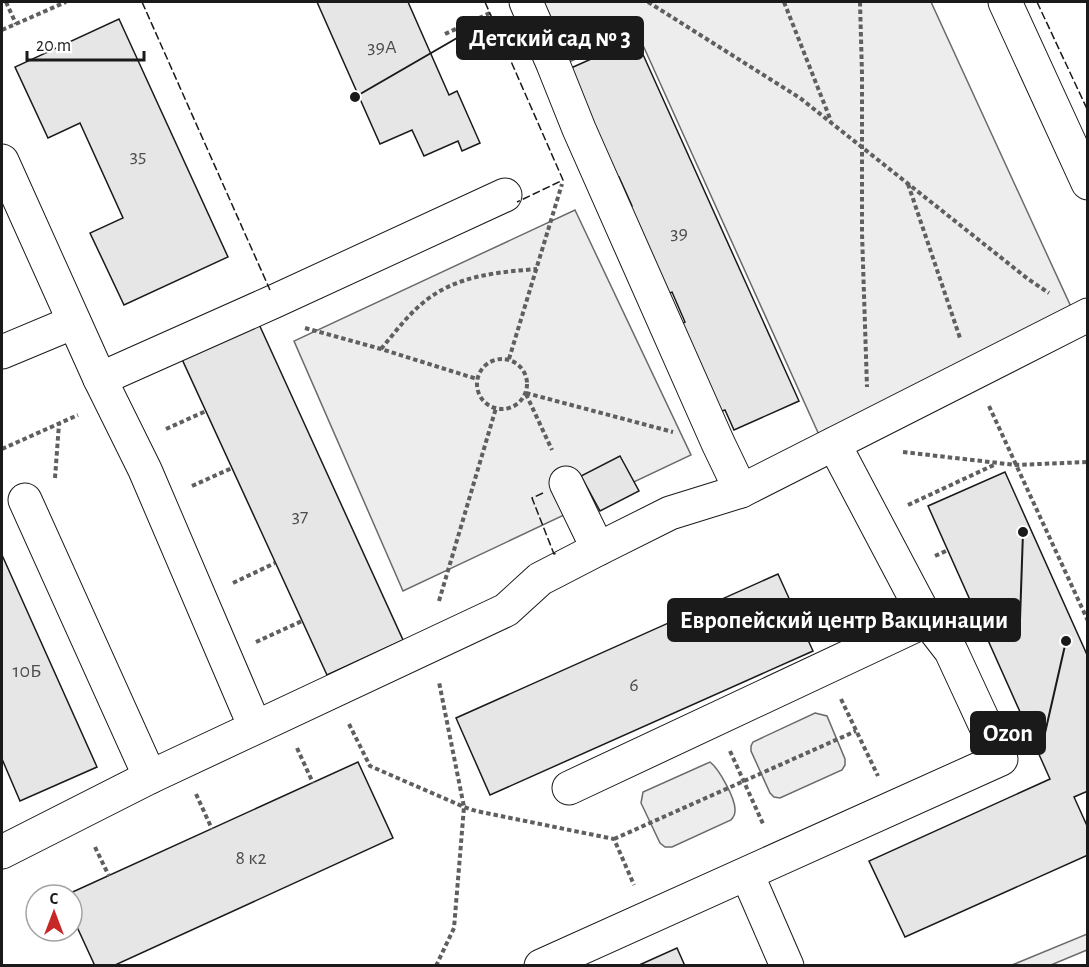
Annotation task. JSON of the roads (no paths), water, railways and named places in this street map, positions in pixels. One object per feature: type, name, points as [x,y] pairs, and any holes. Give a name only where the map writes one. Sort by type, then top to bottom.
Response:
[{"type":"main road","points":[[1005,2],[1088,183]]},
{"type":"main road","points":[[512,6],[553,64],[579,129],[741,491]]},
{"type":"main road","points":[[2,161],[158,502],[255,727]]},
{"type":"main road","points":[[105,389],[275,302],[505,195]]},
{"type":"main road","points":[[2,852],[150,777],[506,610],[540,579],[670,513],[741,491],[1088,315]]},
{"type":"main road","points":[[2,352],[74,322]]},
{"type":"main road","points":[[541,966],[1000,759],[951,651],[927,620],[834,444]]},
{"type":"main road","points":[[567,483],[598,549]]},
{"type":"main road","points":[[25,500],[150,777]]},
{"type":"main road","points":[[569,788],[927,620]]},
{"type":"main road","points":[[747,874],[787,966]]},
{"type":"place","name":"Детский сад № 3","points":[[355,97]]},
{"type":"place","name":"Европейский центр Вакцинации","points":[[1023,532]]},
{"type":"place","name":"Ozon","points":[[1066,641]]}]
